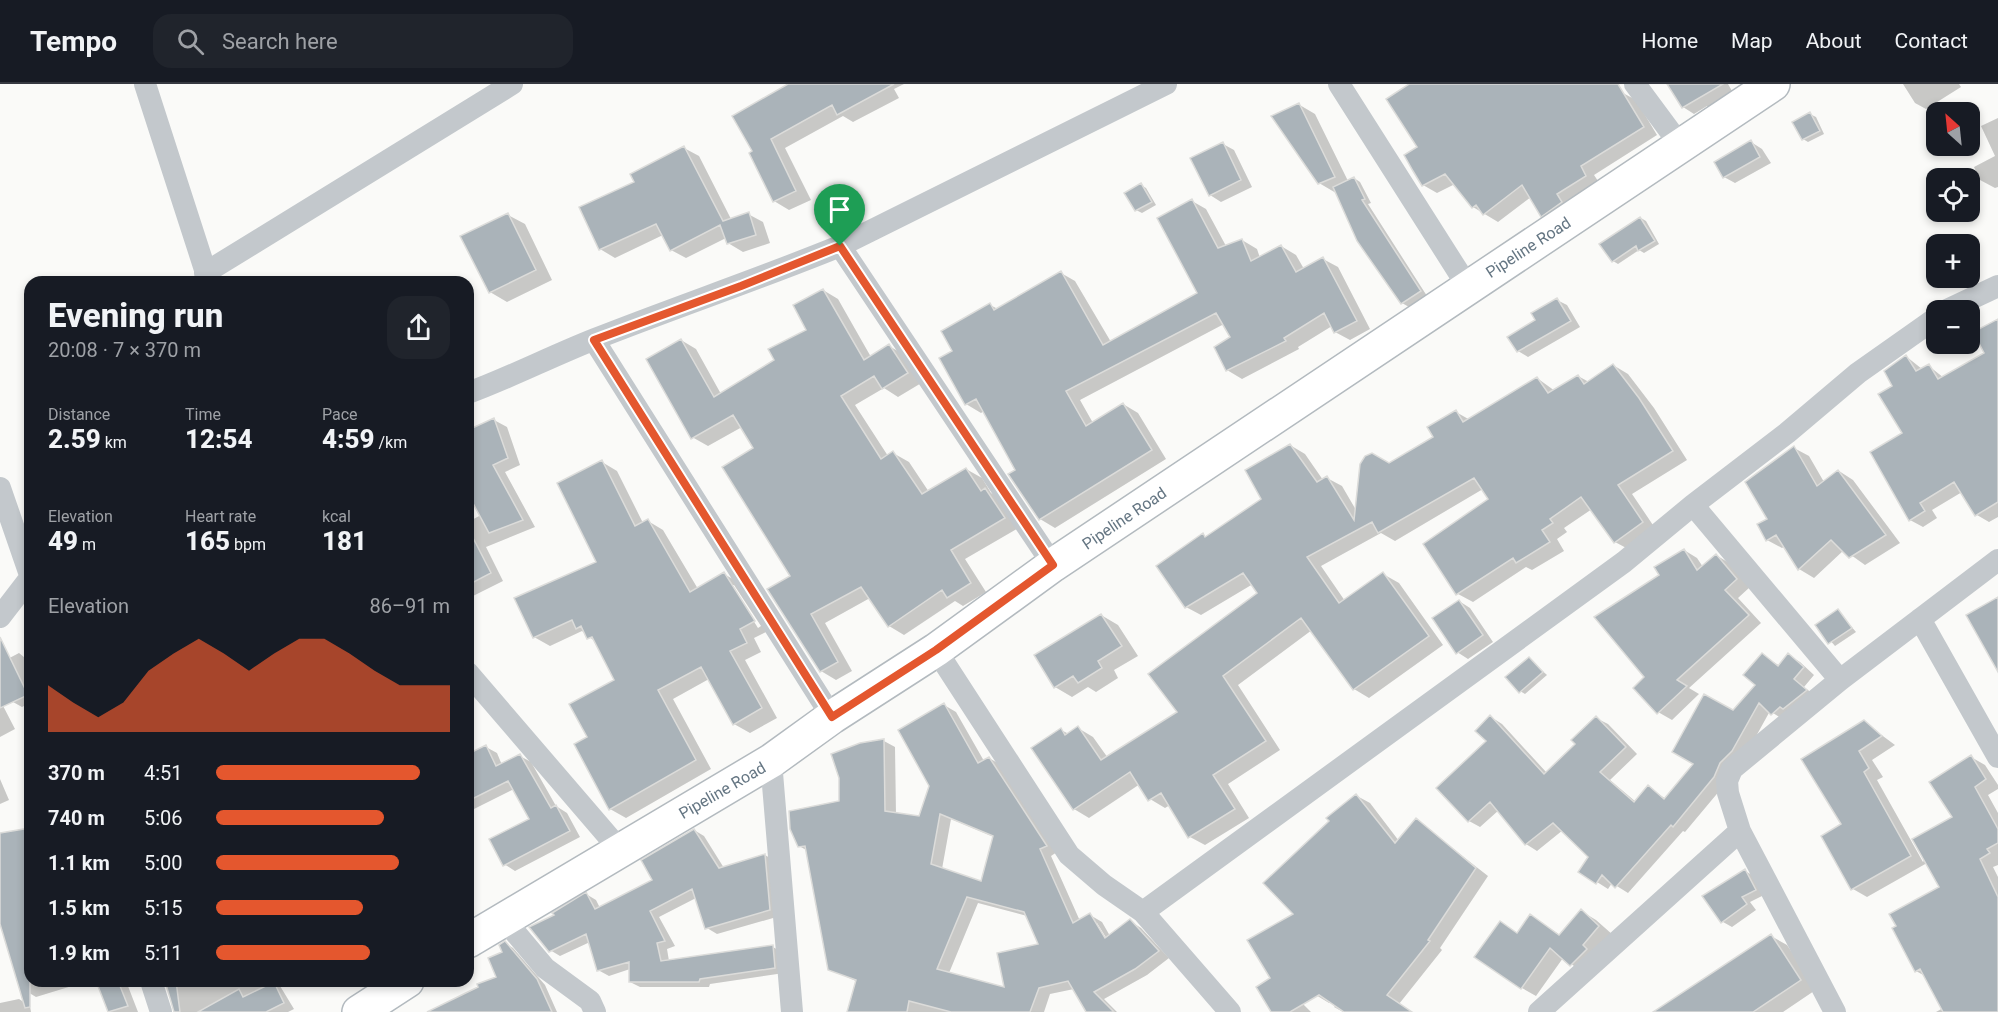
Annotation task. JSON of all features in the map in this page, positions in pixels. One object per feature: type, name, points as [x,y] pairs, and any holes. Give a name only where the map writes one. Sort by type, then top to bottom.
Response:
[{"type":"street","points":[[145,84],[207,276]]},
{"type":"street","points":[[209,276],[512,84]]},
{"type":"street","points":[[474,391],[512,377],[594,340],[741,286],[840,246],[1166,84]]},
{"type":"street","points":[[1339,84],[1468,287]]},
{"type":"street","points":[[1635,84],[1681,146]]},
{"type":"street","name":"Pipeline Road","points":[[474,937],[771,761],[832,717],[936,650],[1053,565],[1773,84]]},
{"type":"street","points":[[840,246],[1053,565]]},
{"type":"street","points":[[1968,300],[1998,286]]},
{"type":"street","points":[[1143,912],[1624,562],[1693,505],[1787,433],[1858,373],[1926,325]]},
{"type":"street","points":[[594,340],[832,717]]},
{"type":"street","points":[[0,488],[24,559]]},
{"type":"street","points":[[1693,505],[1840,680]]},
{"type":"street","points":[[1835,1012],[1740,831],[1728,793],[1727,782],[1732,769],[1840,680],[1998,560]]},
{"type":"street","points":[[0,617],[24,585]]},
{"type":"street","points":[[1920,619],[1998,757]]},
{"type":"street","points":[[936,650],[1069,855],[1104,885],[1143,912],[1230,1012]]},
{"type":"street","points":[[474,680],[620,850]]},
{"type":"street","points":[[771,761],[792,1012]]},
{"type":"street","points":[[1539,1012],[1740,831]]},
{"type":"street","points":[[503,918],[545,968],[590,1001],[595,1012]]},
{"type":"street","points":[[153,987],[161,1012]]},
{"type":"street","points":[[359,1012],[398,987]]},
{"type":"building","points":[[788,84],[894,84],[837,115],[832,105],[771,139],[796,191],[773,202],[749,153],[752,151],[732,116]]},
{"type":"building","points":[[1409,84],[1618,84],[1644,127],[1581,166],[1586,176],[1557,194],[1562,202],[1541,217],[1522,185],[1483,215],[1476,205],[1472,208],[1445,174],[1422,186],[1413,171],[1404,155],[1417,147],[1386,99]]},
{"type":"building","points":[[1667,84],[1723,84],[1682,108]]},
{"type":"building","points":[[1299,103],[1335,177],[1318,184],[1271,116]]},
{"type":"building","points":[[1810,112],[1820,131],[1802,140],[1792,122]]},
{"type":"building","points":[[1751,140],[1760,157],[1723,178],[1714,162]]},
{"type":"building","points":[[1223,142],[1241,180],[1209,196],[1190,158]]},
{"type":"building","points":[[684,146],[723,221],[749,212],[756,235],[727,244],[720,225],[670,251],[656,224],[599,250],[579,207],[634,182],[630,174]]},
{"type":"building","points":[[1354,177],[1365,199],[1362,200],[1421,291],[1401,304],[1357,241],[1333,187]]},
{"type":"building","points":[[1141,183],[1152,202],[1135,211],[1124,193]]},
{"type":"building","points":[[1192,199],[1218,248],[1242,239],[1251,261],[1281,245],[1296,272],[1323,257],[1357,321],[1334,333],[1324,313],[1284,338],[1286,341],[1226,371],[1214,347],[1230,337],[1216,313],[1066,391],[1086,426],[1123,403],[1152,450],[1039,520],[1008,474],[1015,470],[976,399],[965,405],[939,358],[952,351],[941,331],[990,303],[994,310],[1061,271],[1103,345],[1197,293],[1157,218]]},
{"type":"building","points":[[508,213],[536,270],[489,293],[460,236]]},
{"type":"building","points":[[1640,217],[1655,241],[1638,251],[1636,246],[1612,262],[1599,244]]},
{"type":"building","points":[[823,289],[864,360],[889,344],[908,373],[882,389],[874,376],[841,396],[881,459],[893,451],[922,494],[966,468],[981,491],[985,488],[1005,518],[951,550],[971,583],[947,598],[942,590],[888,627],[861,587],[811,614],[838,662],[820,672],[767,589],[790,576],[722,467],[753,448],[733,415],[691,439],[646,359],[681,339],[714,397],[774,360],[768,349],[806,330],[793,305]]},
{"type":"building","points":[[1557,298],[1571,321],[1517,352],[1507,337],[1535,320],[1531,313]]},
{"type":"building","points":[[1998,319],[1998,502],[1975,516],[1954,482],[1920,503],[1925,511],[1909,521],[1870,452],[1902,433],[1878,394],[1892,386],[1884,371],[1906,355],[1916,371],[1929,364],[1938,379],[1984,353],[1980,345],[1980,328]]},
{"type":"building","points":[[1613,364],[1639,398],[1673,451],[1618,485],[1643,522],[1614,543],[1581,497],[1550,519],[1553,523],[1542,530],[1550,542],[1516,563],[1513,558],[1456,595],[1423,544],[1488,499],[1474,478],[1378,533],[1372,522],[1307,557],[1339,603],[1383,572],[1429,636],[1353,690],[1301,618],[1223,676],[1266,741],[1213,775],[1235,809],[1188,838],[1161,793],[1148,801],[1130,772],[1073,810],[1031,748],[1061,728],[1065,735],[1078,726],[1101,760],[1177,712],[1148,674],[1257,593],[1243,573],[1185,608],[1156,566],[1203,533],[1205,537],[1261,499],[1245,470],[1290,444],[1317,482],[1327,476],[1354,520],[1360,464],[1365,456],[1372,453],[1389,463],[1433,437],[1427,427],[1456,410],[1463,422],[1537,377],[1548,393],[1578,375],[1584,384]]},
{"type":"building","points":[[494,418],[508,458],[493,465],[523,520],[489,533],[474,505],[474,427]]},
{"type":"building","points":[[1794,446],[1817,486],[1838,470],[1886,535],[1849,558],[1831,540],[1798,570],[1776,535],[1766,541],[1757,524],[1767,519],[1745,482]]},
{"type":"building","points":[[602,460],[635,526],[648,519],[690,592],[724,572],[755,621],[740,629],[747,643],[730,651],[762,708],[733,725],[701,667],[658,690],[696,760],[609,810],[574,744],[587,737],[569,704],[614,680],[592,637],[587,639],[581,626],[576,629],[572,620],[533,638],[514,598],[596,562],[557,483]]},
{"type":"building","points":[[474,540],[491,573],[474,582]]},
{"type":"building","points":[[1684,549],[1697,570],[1716,554],[1737,579],[1725,590],[1749,615],[1677,680],[1687,686],[1657,714],[1633,688],[1644,677],[1594,617],[1659,575],[1654,567]]},
{"type":"building","points":[[1998,597],[1998,672],[1966,615]]},
{"type":"building","points":[[1459,600],[1483,635],[1456,654],[1432,618]]},
{"type":"building","points":[[1838,609],[1852,628],[1828,644],[1815,625]]},
{"type":"building","points":[[1101,614],[1122,646],[1098,661],[1102,668],[1078,683],[1073,676],[1054,688],[1034,655]]},
{"type":"building","points":[[0,637],[24,687],[24,697],[0,708]]},
{"type":"building","points":[[1762,653],[1778,666],[1788,653],[1804,667],[1794,679],[1807,690],[1783,709],[1780,707],[1771,715],[1759,703],[1732,751],[1720,763],[1714,777],[1673,827],[1671,825],[1615,888],[1602,875],[1596,884],[1578,872],[1588,857],[1553,823],[1525,845],[1490,802],[1468,822],[1436,788],[1486,741],[1475,731],[1490,715],[1544,774],[1575,744],[1571,740],[1596,716],[1626,747],[1600,772],[1634,802],[1648,785],[1664,799],[1693,764],[1672,752],[1704,694],[1733,710],[1755,685],[1743,675]]},
{"type":"building","points":[[1529,657],[1543,672],[1519,693],[1505,677]]},
{"type":"building","points":[[944,703],[978,763],[989,757],[1047,846],[1040,849],[1073,923],[1090,913],[1105,938],[1130,919],[1159,951],[1135,969],[1094,992],[1114,1012],[1086,1012],[1068,981],[1039,988],[1030,1012],[951,1012],[909,1001],[907,1012],[847,1012],[856,980],[828,970],[805,846],[798,847],[790,829],[789,811],[839,801],[839,778],[831,754],[860,743],[884,739],[885,811],[919,816],[929,786],[898,730]],"holes":[[[940,814],[993,836],[981,881],[931,864]],[[967,897],[1024,912],[1038,944],[997,953],[1004,987],[937,969]]]},
{"type":"building","points":[[1864,720],[1882,736],[1859,751],[1869,768],[1864,772],[1911,856],[1851,890],[1821,836],[1841,824],[1801,759]]},
{"type":"building","points":[[486,745],[496,766],[520,754],[551,808],[556,805],[570,831],[503,866],[489,839],[529,819],[508,781],[474,798],[474,751]]},
{"type":"building","points":[[1971,755],[1986,779],[1975,787],[1998,829],[1998,843],[1987,849],[1990,853],[1980,859],[1998,897],[1998,1012],[1943,1012],[1920,969],[1915,972],[1892,928],[1896,926],[1889,914],[1939,887],[1912,839],[1952,817],[1929,782]]},
{"type":"building","points":[[1356,794],[1395,843],[1416,818],[1476,868],[1428,940],[1430,941],[1387,995],[1412,1012],[1344,1012],[1319,995],[1290,1012],[1271,1012],[1256,987],[1270,978],[1247,940],[1293,914],[1263,883],[1329,821],[1326,818]]},
{"type":"building","points":[[24,829],[24,987],[30,987],[30,1007],[25,1008],[0,924],[0,833]]},
{"type":"building","points":[[694,829],[719,868],[765,854],[770,910],[705,929],[692,889],[650,911],[665,941],[657,943],[661,961],[773,945],[775,968],[700,979],[699,982],[629,982],[629,962],[597,971],[586,934],[549,952],[529,927],[554,915],[552,913],[586,892],[595,909],[652,880],[641,860]]},
{"type":"building","points":[[1745,869],[1756,890],[1742,897],[1747,904],[1721,923],[1702,896]]},
{"type":"building","points":[[1581,909],[1599,926],[1583,945],[1587,949],[1570,966],[1550,948],[1521,989],[1474,957],[1500,921],[1517,933],[1530,914],[1559,935]]},
{"type":"building","points":[[1771,934],[1801,980],[1753,1012],[1653,1012]]},
{"type":"building","points":[[505,941],[537,979],[552,1012],[427,1012],[478,987],[477,984],[496,977],[488,958],[502,952],[499,945]]},
{"type":"building","points":[[98,987],[120,987],[128,1006],[108,1012]]},
{"type":"building","points":[[167,987],[177,987],[180,1012],[174,1012]]},
{"type":"building","points":[[264,987],[276,987],[284,1003],[266,1012],[198,1012],[239,989],[243,997]]},
{"type":"route","points":[[840,246],[1053,565],[936,650],[832,717],[594,340],[741,286],[840,246]]}]
